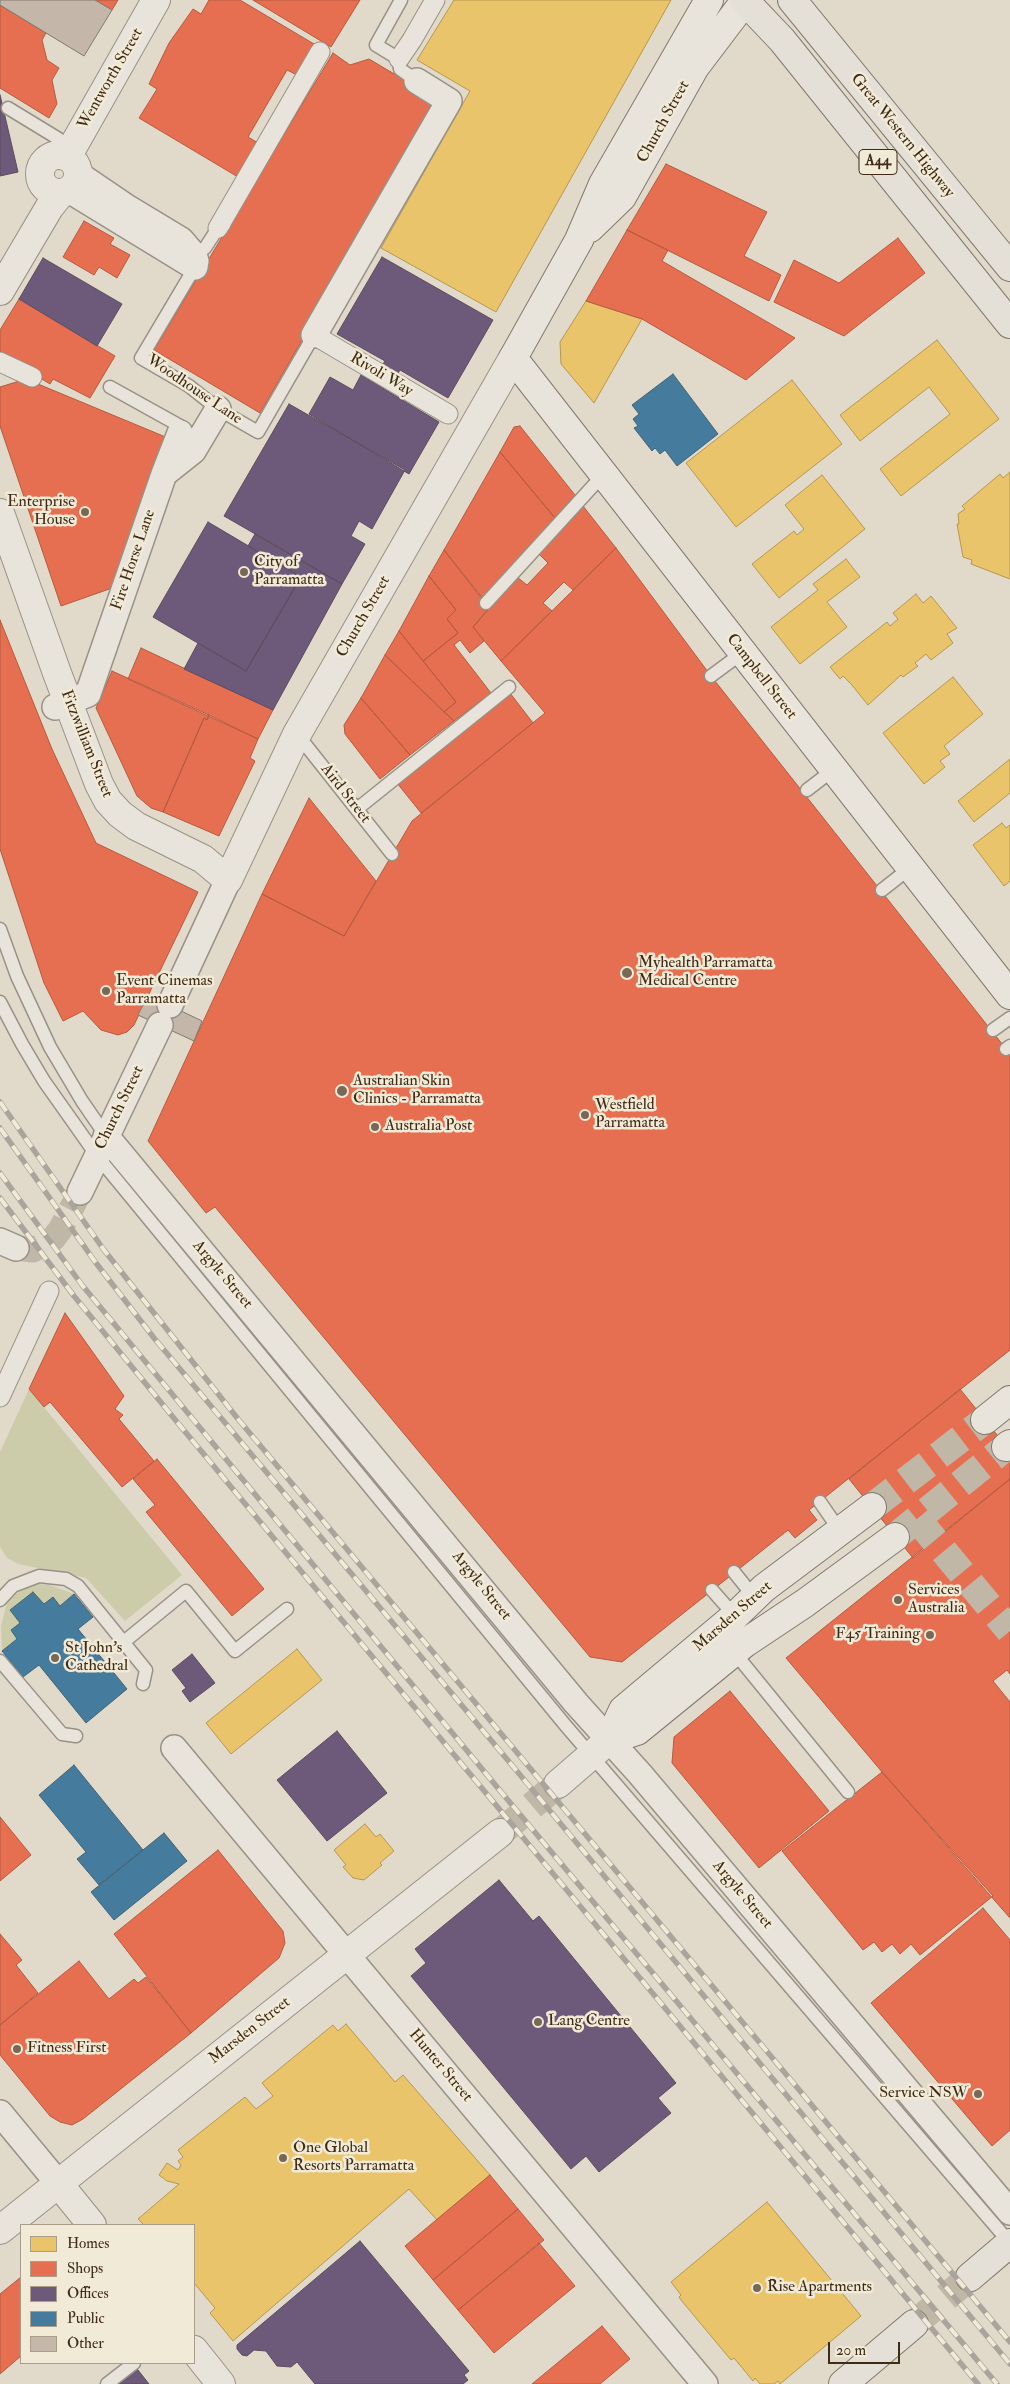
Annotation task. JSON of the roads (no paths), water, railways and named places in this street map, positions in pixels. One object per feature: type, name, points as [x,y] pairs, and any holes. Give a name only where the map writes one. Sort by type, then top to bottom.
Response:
[{"type":"main road","name":"A44","points":[[745,0],[782,40],[1010,324]]},
{"type":"main road","name":"Great Western Highway","points":[[793,2],[1010,267]]},
{"type":"main road","points":[[970,2277],[1010,2243]]},
{"type":"main road","points":[[843,2384],[914,2324]]},
{"type":"street","name":"Wentworth Street","points":[[0,291],[49,208],[156,0]]},
{"type":"street","points":[[399,58],[412,40],[435,0]]},
{"type":"street","name":"Church Street","points":[[80,1192],[298,734],[513,358],[579,240],[603,184],[709,0]]},
{"type":"street","name":"Church Street","points":[[579,240],[622,197],[695,66],[745,0]]},
{"type":"street","points":[[223,226],[320,52]]},
{"type":"street","points":[[314,335],[449,101],[416,81]]},
{"type":"street","name":"Wentworth Street","points":[[0,264],[17,236],[65,174]]},
{"type":"street","points":[[65,174],[128,208],[181,240],[191,260]]},
{"type":"street","name":"Rivoli Way","points":[[314,335],[448,414]]},
{"type":"street","name":"Campbell Street","points":[[513,358],[1010,995]]},
{"type":"street","points":[[0,362],[32,377]]},
{"type":"street","points":[[164,474],[193,451],[218,409]]},
{"type":"street","name":"Fire Horse Lane","points":[[62,705],[88,694],[180,433]]},
{"type":"street","name":"Fitzwilliam Street","points":[[0,513],[62,705]]},
{"type":"street","name":"Fitzwilliam Street","points":[[0,549],[62,705],[108,801],[120,814],[136,826],[203,859],[228,880]]},
{"type":"street","name":"Argyle Street","points":[[102,1146],[576,1703],[600,1747],[1010,2212]]},
{"type":"street","points":[[0,1397],[49,1291]]},
{"type":"street","points":[[985,1420],[1010,1400]]},
{"type":"street","name":"Marsden Street","points":[[558,1784],[600,1747],[623,1710],[735,1616],[754,1597],[872,1507]]},
{"type":"street","name":"Marsden Street","points":[[600,1747],[637,1731],[734,1652],[895,1537]]},
{"type":"street","name":"Hunter Street","points":[[174,1748],[705,2384]]},
{"type":"street","name":"Marsden Street","points":[[0,2230],[500,1833]]},
{"type":"street","points":[[0,2113],[91,2224]]},
{"type":"street","points":[[195,2351],[221,2384]]},
{"type":"lane","points":[[401,0],[376,45],[399,58],[400,70],[416,81]]},
{"type":"lane","points":[[8,108],[65,174]]},
{"type":"lane","name":"Woodhouse Lane","points":[[223,226],[205,248],[191,260],[175,301],[142,358],[189,386],[218,409],[258,432],[314,335]]},
{"type":"lane","points":[[171,323],[175,301]]},
{"type":"lane","points":[[110,387],[182,427],[180,433]]},
{"type":"lane","points":[[486,604],[603,475]]},
{"type":"lane","points":[[711,676],[742,653]]},
{"type":"lane","points":[[357,808],[509,687]]},
{"type":"lane","name":"Aird Street","points":[[298,734],[392,854]]},
{"type":"lane","points":[[807,790],[834,770]]},
{"type":"lane","points":[[882,890],[910,868]]},
{"type":"lane","name":"Argyle Street","points":[[0,929],[17,976],[50,1047],[82,1102],[102,1146]]},
{"type":"lane","name":"Argyle Street","points":[[0,1002],[44,1081],[102,1146]]},
{"type":"lane","points":[[993,1030],[1010,1018]]},
{"type":"lane","points":[[820,1502],[840,1531]]},
{"type":"lane","points":[[734,1572],[754,1597]]},
{"type":"lane","points":[[0,1600],[14,1586],[26,1580],[52,1576],[78,1586],[146,1670],[143,1684]]},
{"type":"lane","points":[[712,1590],[735,1616]]},
{"type":"lane","points":[[124,1641],[186,1591],[235,1650],[287,1609]]},
{"type":"lane","points":[[734,1652],[848,1792]]},
{"type":"lane","points":[[0,1661],[62,1734],[76,1736]]},
{"type":"lane","name":"Argyle Street","points":[[600,1747],[1010,2243]]},
{"type":"lane","points":[[107,2384],[133,2364]]},
{"type":"tunnel","points":[[16,1248],[33,1250],[53,1239],[60,1230],[80,1192]]},
{"type":"tunnel","points":[[872,1507],[985,1420]]},
{"type":"tunnel","points":[[895,1537],[1006,1447]]},
{"type":"tunnel","points":[[917,1519],[1010,1631]]},
{"type":"tunnel","points":[[500,1833],[558,1784]]},
{"type":"tunnel","points":[[914,2324],[970,2277]]},
{"type":"railway","points":[[0,1102],[104,1250],[238,1419],[1010,2342]]},
{"type":"railway","points":[[0,1128],[96,1263],[154,1338],[1010,2364]]},
{"type":"railway","points":[[0,1173],[82,1285],[497,1787],[997,2384]]},
{"type":"railway","points":[[0,1198],[74,1296],[177,1422],[978,2384]]},
{"type":"place","name":"Enterprise House","points":[[85,512]]},
{"type":"place","name":"City of Parramatta","points":[[244,572]]},
{"type":"place","name":"Myhealth Parramatta Medical Centre","points":[[627,973]]},
{"type":"place","name":"Event Cinemas Parramatta","points":[[106,991]]},
{"type":"place","name":"Australian Skin Clinics - Parramatta","points":[[342,1091]]},
{"type":"place","name":"Westfield Parramatta","points":[[585,1115]]},
{"type":"place","name":"Australia Post","points":[[375,1127]]},
{"type":"place","name":"Services Australia","points":[[898,1600]]},
{"type":"place","name":"F45 Training","points":[[930,1635]]},
{"type":"place","name":"St John's Cathedral","points":[[55,1658]]},
{"type":"place","name":"Lang Centre","points":[[538,2022]]},
{"type":"place","name":"Fitness First","points":[[17,2049]]},
{"type":"place","name":"Service NSW","points":[[978,2094]]},
{"type":"place","name":"One Global Resorts Parramatta","points":[[283,2158]]},
{"type":"place","name":"Rise Apartments","points":[[757,2288]]}]
